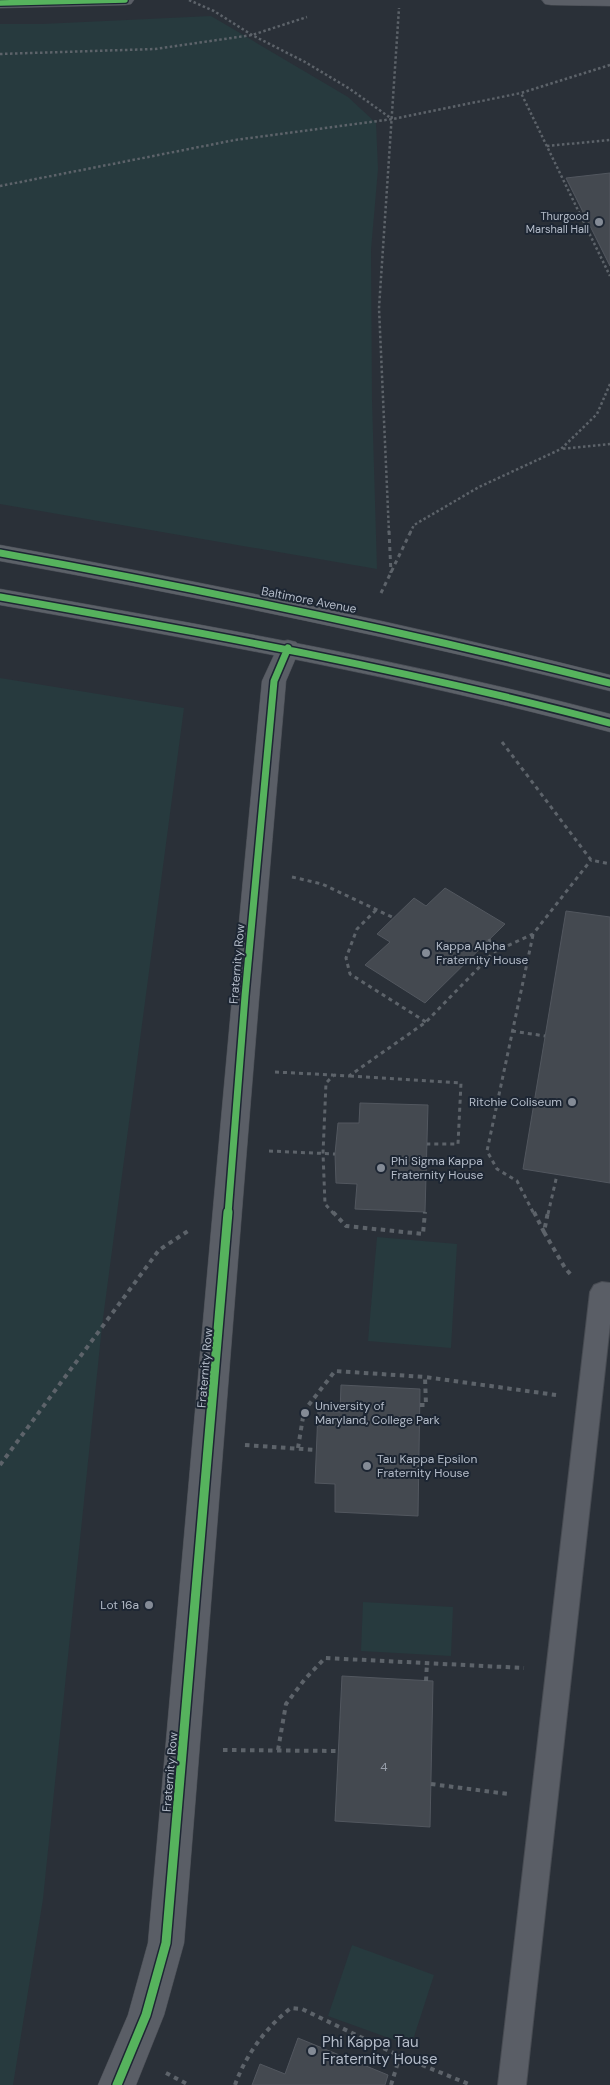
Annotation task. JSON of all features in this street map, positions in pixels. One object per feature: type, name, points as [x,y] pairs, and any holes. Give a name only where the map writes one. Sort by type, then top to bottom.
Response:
[{"type":"main road","name":"Baltimore Avenue","points":[[0,553],[188,587],[366,623],[501,654],[610,682]]},
{"type":"main road","points":[[0,597],[288,648],[428,677],[610,723]]},
{"type":"street","points":[[0,3],[125,0]]},
{"type":"street","points":[[551,0],[610,1]]},
{"type":"street","name":"Fraternity Row","points":[[117,2085],[132,2055],[158,1976],[166,1943],[245,996],[274,681],[288,648]]},
{"type":"lane","points":[[512,2085],[546,1799],[602,1292],[610,1293]]},
{"type":"path","points":[[189,0],[214,11],[252,35],[327,75],[392,119]]},
{"type":"path","points":[[391,573],[379,308],[398,8]]},
{"type":"path","points":[[0,54],[155,48],[252,35],[307,16]]},
{"type":"path","points":[[0,186],[235,140],[392,119],[521,93],[610,65]]},
{"type":"path","points":[[521,93],[610,276]]},
{"type":"path","points":[[547,146],[610,140]]},
{"type":"path","points":[[561,449],[597,414],[610,384]]},
{"type":"path","points":[[381,593],[414,525],[479,487],[561,449],[610,444]]},
{"type":"path","points":[[502,742],[591,860],[610,864]]},
{"type":"path","points":[[565,1268],[517,1181],[497,1169],[487,1151],[533,934],[591,860]]},
{"type":"path","points":[[286,876],[322,884],[394,918]]},
{"type":"path","points":[[376,910],[357,929],[346,958],[350,974],[426,1022]]},
{"type":"path","points":[[349,1076],[426,1022],[494,952],[533,934]]},
{"type":"path","points":[[489,939],[494,952]]},
{"type":"path","points":[[512,1031],[545,1036]]},
{"type":"path","points":[[284,1072],[461,1082],[458,1144],[427,1144]]},
{"type":"path","points":[[334,1076],[326,1083],[323,1153],[325,1204],[346,1226],[423,1234],[426,1212]]},
{"type":"path","points":[[278,1151],[335,1154]]},
{"type":"path","points":[[544,1232],[557,1175]]},
{"type":"path","points":[[0,1465],[159,1250],[229,1205]]},
{"type":"path","points":[[298,1448],[304,1411],[335,1371],[426,1377],[589,1399]]},
{"type":"path","points":[[420,1406],[426,1405],[426,1377]]},
{"type":"path","points":[[258,1446],[316,1450]]},
{"type":"path","points":[[278,1750],[286,1704],[305,1679],[325,1658],[560,1670]]},
{"type":"path","points":[[426,1681],[427,1663]]},
{"type":"path","points":[[234,1750],[338,1751]]},
{"type":"path","points":[[432,1784],[546,1799]]},
{"type":"path","points":[[235,2085],[240,2070],[275,2020],[291,2008],[302,2009],[400,2056],[471,2085]]},
{"type":"path","points":[[391,2085],[400,2056]]},
{"type":"path","points":[[161,2071],[189,2085]]},
{"type":"green space","points":[[211,16],[348,97],[376,123],[378,169],[371,250],[372,400],[377,569],[0,504],[0,24],[42,24]]},
{"type":"green space","points":[[0,678],[184,708],[102,1326],[43,1899],[13,2085],[0,2085]]},
{"type":"green space","points":[[377,1237],[457,1244],[451,1348],[368,1341]]},
{"type":"green space","points":[[363,1602],[453,1607],[451,1656],[361,1651]]},
{"type":"green space","points":[[352,1945],[434,1975],[411,2046],[328,2016]]},
{"type":"building","name":"Thurgood Marshall Hall","points":[[610,173],[610,266],[566,178]]},
{"type":"building","name":"Kappa Alpha Fraternity House","points":[[445,888],[505,924],[425,1003],[365,965],[390,942],[377,934],[414,898],[426,906]]},
{"type":"building","name":"Ritchie Coliseum","points":[[566,911],[610,917],[610,1183],[523,1169]]},
{"type":"building","name":"Phi Sigma Kappa Fraternity House","points":[[360,1103],[428,1105],[425,1212],[355,1209],[357,1184],[336,1183],[335,1154],[338,1123],[359,1123]]},
{"type":"building","name":"Tau Kappa Epsilon Fraternity House","points":[[341,1385],[420,1389],[418,1516],[335,1512],[335,1484],[315,1483],[318,1411],[340,1412]]},
{"type":"building","points":[[342,1676],[433,1681],[430,1827],[335,1821]]},
{"type":"building","name":"Phi Kappa Tau Fraternity House","points":[[298,2038],[388,2075],[385,2085],[252,2085],[260,2064],[285,2074]]},
{"type":"cycle path","points":[[0,3],[125,0]]},
{"type":"cycle path","points":[[0,553],[154,581],[306,612],[459,646],[610,683]]},
{"type":"cycle path","points":[[0,597],[306,652],[459,685],[610,723]]},
{"type":"cycle path","points":[[117,2085],[133,2051],[146,2015],[166,1943],[217,1354],[245,996],[274,681],[288,648]]},
{"type":"place","name":"Thurgood Marshall Hall","points":[[599,222]]},
{"type":"place","name":"Kappa Alpha Fraternity House","points":[[426,953]]},
{"type":"place","name":"Ritchie Coliseum","points":[[572,1102]]},
{"type":"place","name":"Phi Sigma Kappa Fraternity House","points":[[381,1168]]},
{"type":"place","name":"University of Maryland, College Park","points":[[305,1413]]},
{"type":"place","name":"Tau Kappa Epsilon Fraternity House","points":[[367,1466]]},
{"type":"place","name":"Lot 16a","points":[[149,1605]]},
{"type":"place","name":"Phi Kappa Tau Fraternity House","points":[[312,2051]]}]
